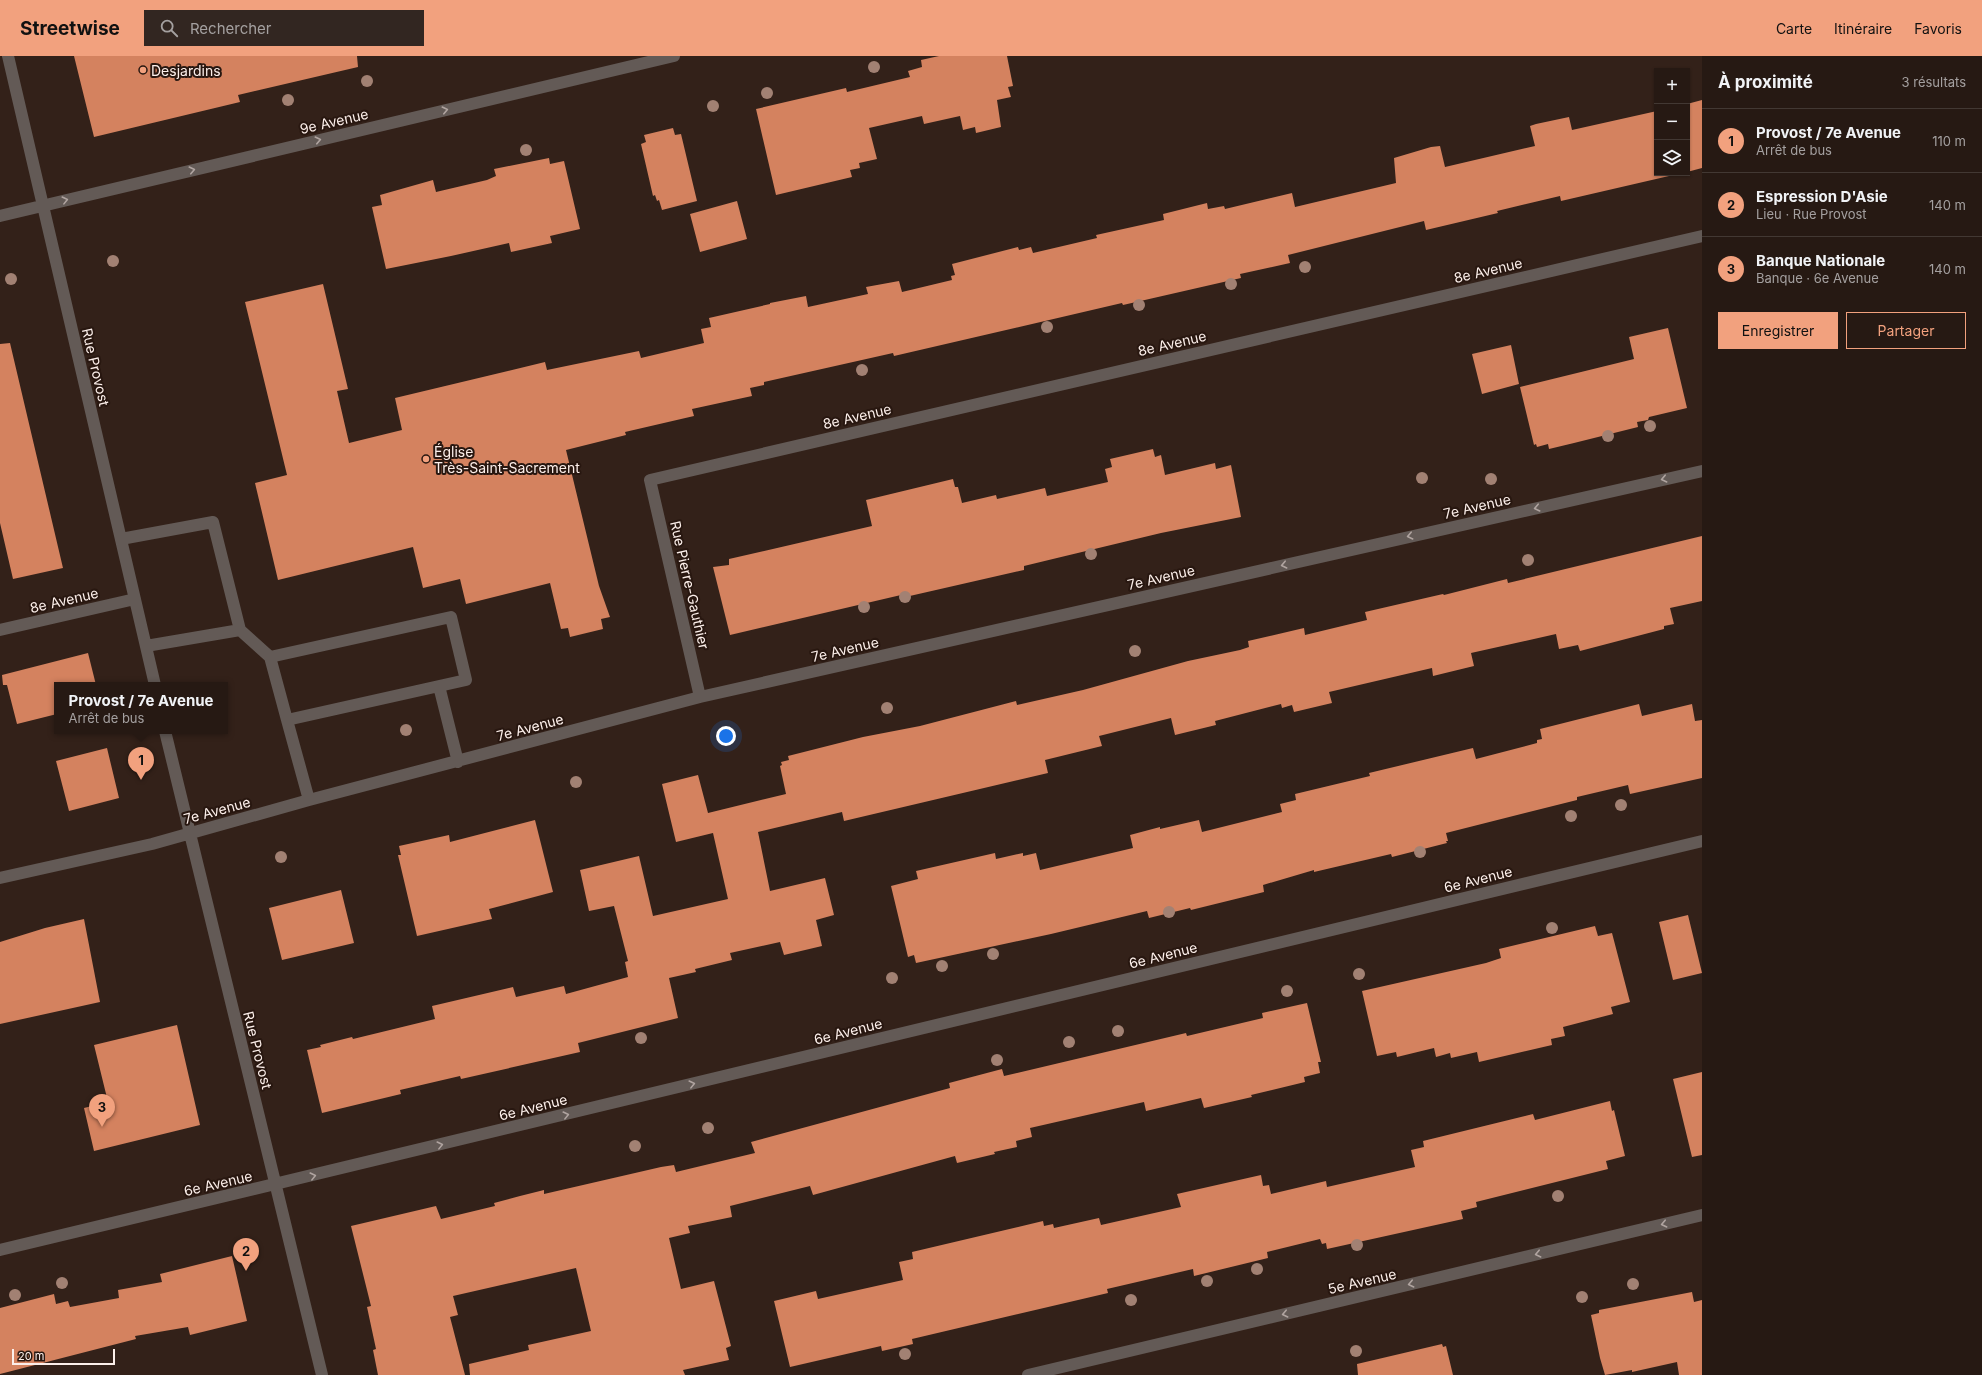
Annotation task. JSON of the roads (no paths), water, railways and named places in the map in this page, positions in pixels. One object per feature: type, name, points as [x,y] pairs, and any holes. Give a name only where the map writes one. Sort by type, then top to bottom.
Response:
[{"type":"street","name":"Rue Provost","points":[[8,56],[154,682]]},
{"type":"street","name":"9e Avenue","points":[[0,216],[674,56]]},
{"type":"street","name":"8e Avenue","points":[[650,480],[1702,236]]},
{"type":"street","name":"7e Avenue","points":[[0,878],[152,844],[309,800],[458,762],[700,697],[1702,470]]},
{"type":"street","name":"Rue Pierre-Gauthier","points":[[650,480],[700,697]]},
{"type":"street","points":[[121,539],[213,522],[240,630],[270,657],[309,800]]},
{"type":"street","name":"8e Avenue","points":[[0,630],[135,600]]},
{"type":"street","points":[[270,657],[451,617],[466,680],[287,720]]},
{"type":"street","points":[[146,646],[240,630]]},
{"type":"street","points":[[439,686],[458,762]]},
{"type":"street","name":"Rue Provost","points":[[166,734],[322,1375]]},
{"type":"street","name":"6e Avenue","points":[[0,1250],[1702,841]]},
{"type":"street","name":"5e Avenue","points":[[1028,1375],[1702,1216]]},
{"type":"place","name":"Desjardins","points":[[143,70]]},
{"type":"place","name":"Église Très-Saint-Sacrement","points":[[426,459]]},
{"type":"place","name":"Provost / 7e Avenue","points":[[141,780]]},
{"type":"place","name":"Banque Nationale","points":[[102,1127]]},
{"type":"place","name":"Espression D'Asie","points":[[246,1271]]}]
